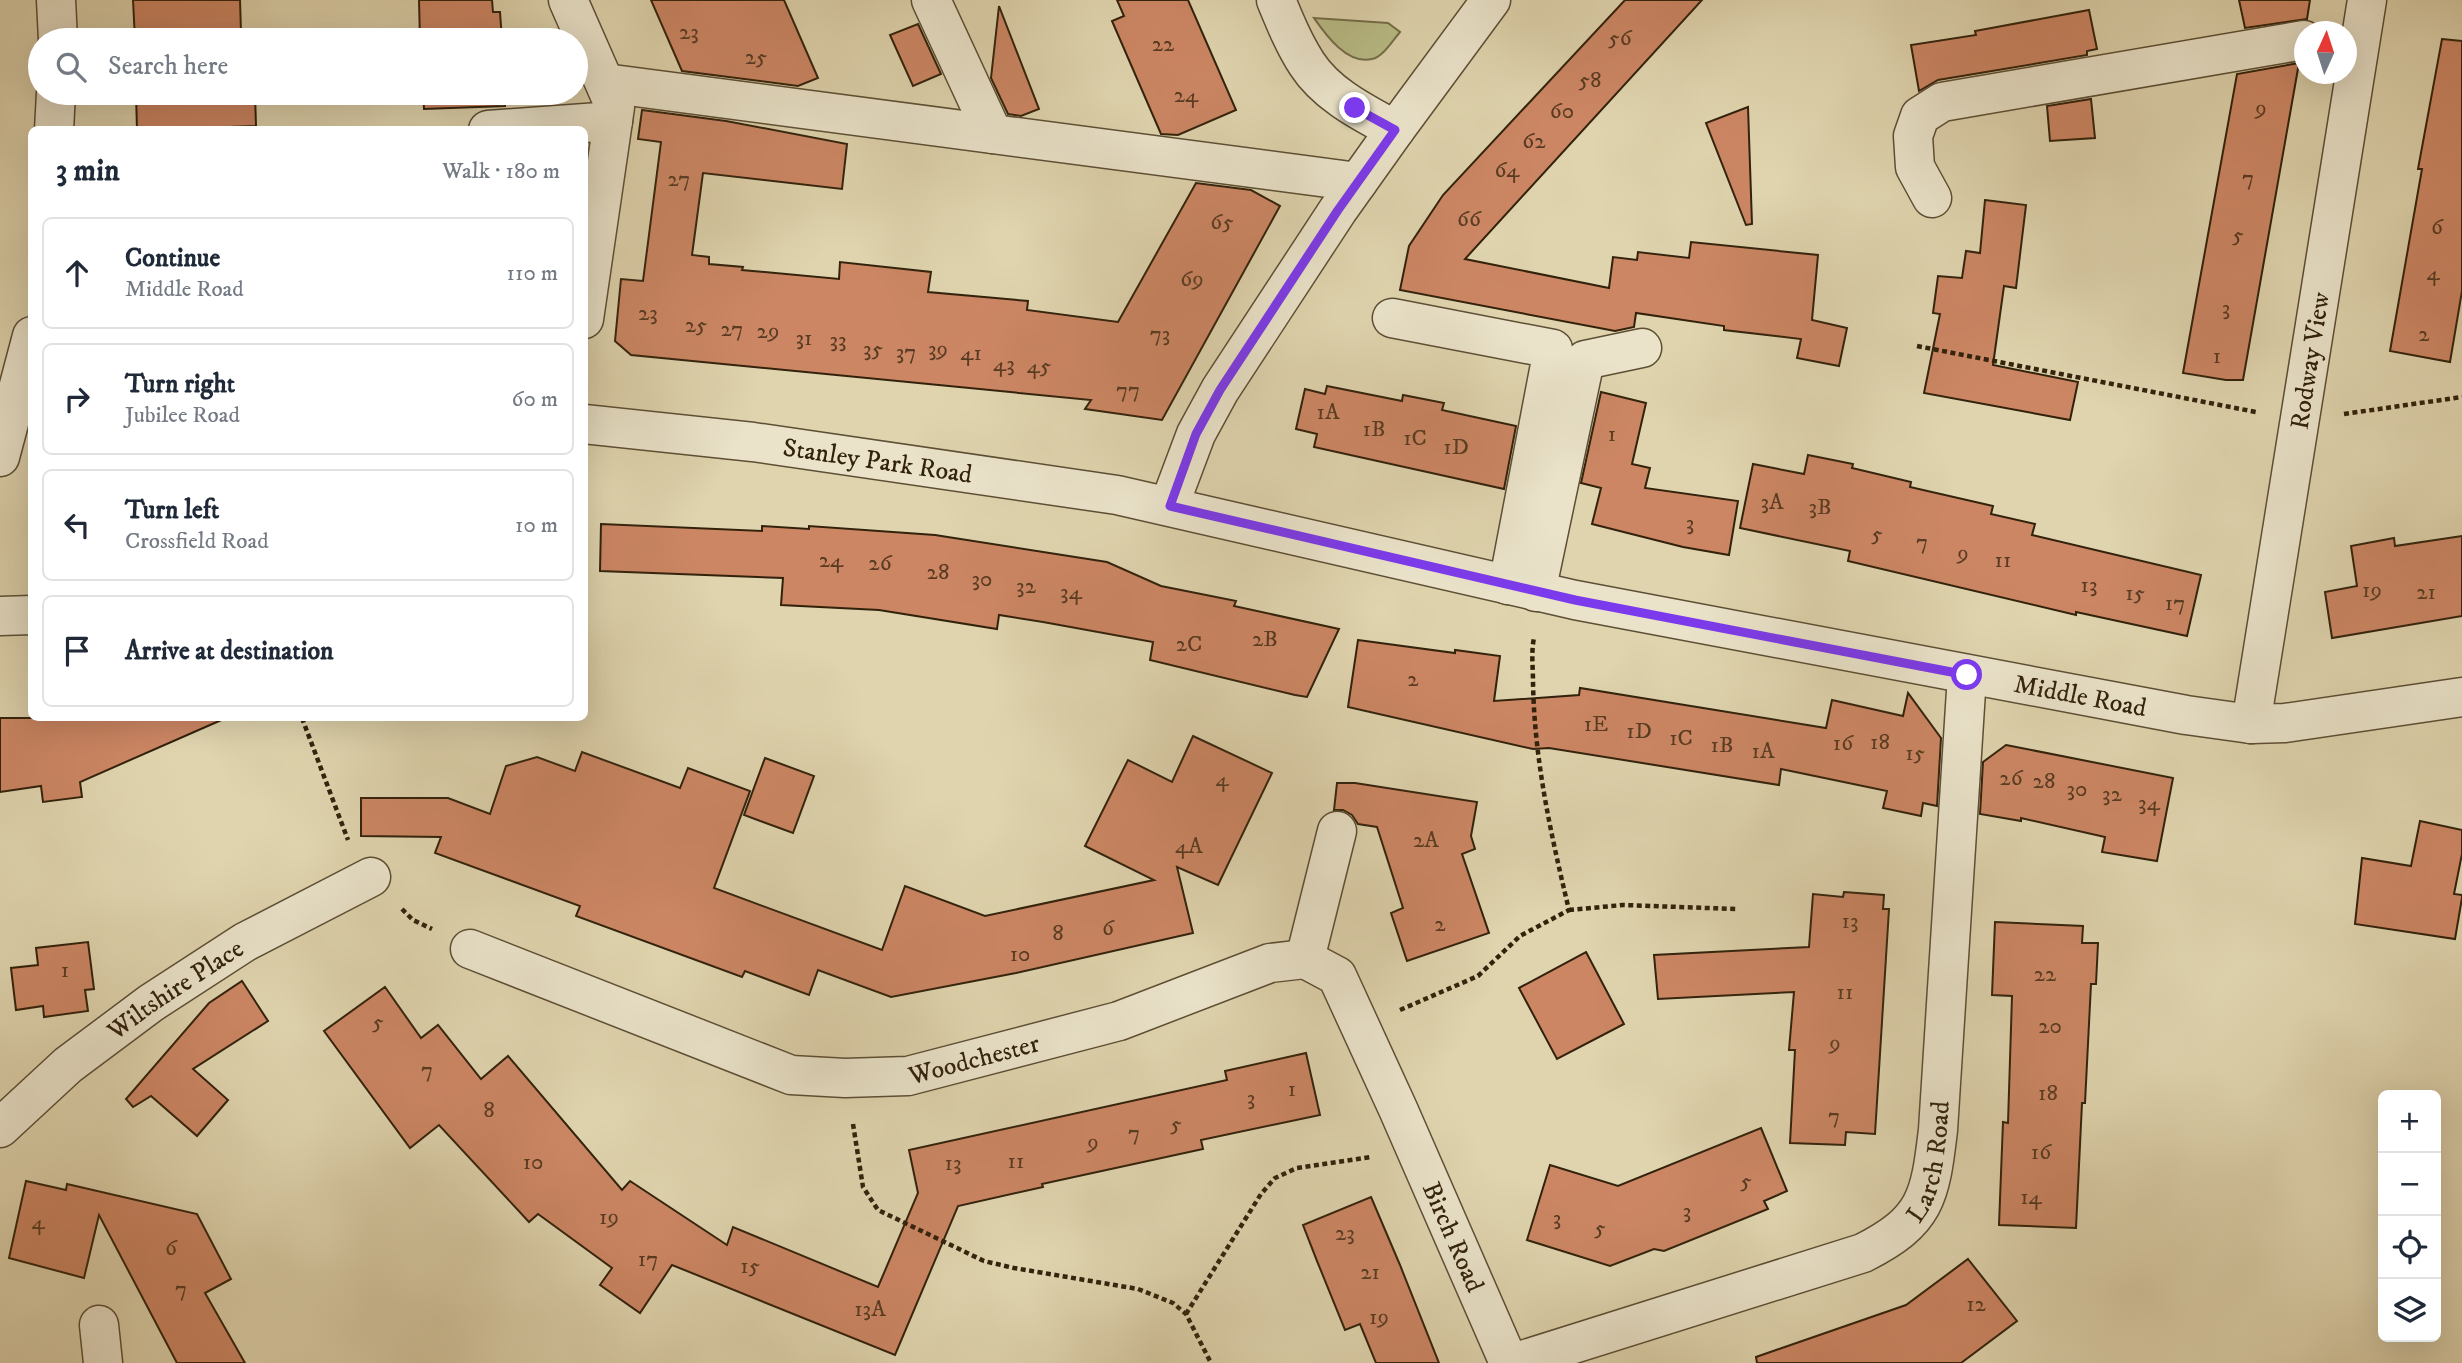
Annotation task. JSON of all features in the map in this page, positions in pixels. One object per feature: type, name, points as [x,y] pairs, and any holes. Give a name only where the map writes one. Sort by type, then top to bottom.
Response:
[{"type":"street","points":[[56,0],[57,28]]},
{"type":"street","points":[[568,0],[580,28]]},
{"type":"street","points":[[931,0],[993,134]]},
{"type":"street","points":[[1276,0],[1308,66],[1326,86],[1355,108],[1395,130]]},
{"type":"street","points":[[1170,506],[1196,434],[1220,390],[1358,182],[1491,0]]},
{"type":"street","name":"Rodway View","points":[[2251,724],[2301,420],[2359,21]]},
{"type":"street","points":[[1932,198],[1915,167],[1913,135],[1920,116],[1942,102],[2294,42]]},
{"type":"street","points":[[588,45],[615,107],[588,293]]},
{"type":"street","points":[[605,83],[1358,182]]},
{"type":"street","points":[[54,126],[56,105]]},
{"type":"street","points":[[544,126],[614,121]]},
{"type":"street","points":[[1392,318],[1553,349],[1529,590]]},
{"type":"street","points":[[1529,590],[1585,360],[1642,348]]},
{"type":"street","points":[[0,457],[28,351]]},
{"type":"street","name":"Stanley Park Road","points":[[588,424],[753,442],[1117,495],[1170,506]]},
{"type":"street","name":"Middle Road","points":[[1170,506],[1529,590],[2186,715],[2251,724],[2317,720],[2462,697]]},
{"type":"street","points":[[0,616],[28,615]]},
{"type":"street","name":"Larch Road","points":[[1511,1363],[1863,1253],[1904,1229],[1920,1209],[1935,1161],[1938,1130],[1967,675]]},
{"type":"street","points":[[1337,831],[1305,959],[1337,976],[1406,1126]]},
{"type":"street","name":"Wiltshire Place","points":[[0,1128],[68,1065],[152,1003],[245,942],[371,877]]},
{"type":"street","name":"Woodchester","points":[[470,949],[792,1075],[845,1078],[908,1076],[1119,1021],[1270,962],[1305,959]]},
{"type":"street","name":"Birch Road","points":[[1406,1126],[1511,1363]]},
{"type":"street","points":[[99,1325],[103,1363]]},
{"type":"path","points":[[1917,345],[2301,420],[2462,397]]},
{"type":"path","points":[[1529,590],[1533,643],[1533,710],[1546,813],[1569,911]]},
{"type":"path","points":[[303,721],[355,858],[413,920],[470,949]]},
{"type":"path","points":[[1360,1027],[1478,976],[1520,936],[1569,911],[1623,905],[1736,909]]},
{"type":"path","points":[[845,1078],[863,1187],[878,1210],[985,1261],[1138,1289],[1173,1303],[1186,1314],[1211,1363]]},
{"type":"path","points":[[1186,1314],[1261,1194],[1275,1178],[1297,1168],[1386,1154],[1406,1126]]},
{"type":"green space","points":[[1314,18],[1388,23],[1400,32],[1380,55],[1363,60],[1354,58],[1338,47]]},
{"type":"building","points":[[133,0],[240,0],[241,28],[134,28]]},
{"type":"building","points":[[419,0],[492,0],[493,12],[500,12],[501,28],[420,28]]},
{"type":"building","points":[[651,0],[784,0],[818,78],[798,86],[682,71]]},
{"type":"building","points":[[1117,0],[1188,0],[1236,110],[1178,135],[1161,134],[1112,21],[1124,16]]},
{"type":"building","points":[[1625,0],[1702,0],[1465,259],[1609,288],[1613,257],[1637,260],[1638,252],[1689,258],[1691,242],[1818,255],[1812,320],[1847,328],[1839,366],[1797,358],[1801,339],[1724,330],[1724,326],[1636,313],[1634,327],[1615,331],[1400,290],[1409,246],[1443,195]]},
{"type":"building","points":[[2239,0],[2310,0],[2307,19],[2245,28]]},
{"type":"building","points":[[999,6],[1039,109],[1021,116],[1008,114],[991,78]]},
{"type":"building","points":[[2089,10],[2097,49],[2087,51],[2087,55],[1938,80],[1919,91],[1911,45],[1976,35],[1975,31]]},
{"type":"building","points":[[918,24],[941,74],[913,86],[890,35]]},
{"type":"building","points":[[2442,39],[2462,41],[2462,291],[2450,362],[2390,351],[2422,169],[2418,169]]},
{"type":"building","points":[[2294,64],[2295,84],[2243,380],[2226,380],[2183,373],[2237,74]]},
{"type":"building","points":[[2091,99],[2095,138],[2050,141],[2047,106]]},
{"type":"building","points":[[136,105],[255,105],[256,126],[137,126]]},
{"type":"building","points":[[424,105],[505,106],[424,109]]},
{"type":"building","points":[[1748,107],[1752,224],[1746,225],[1706,123]]},
{"type":"building","points":[[642,110],[726,121],[847,144],[842,189],[703,173],[692,255],[709,257],[709,264],[743,267],[742,270],[839,279],[840,262],[931,272],[928,292],[1028,301],[1027,310],[1118,322],[1196,183],[1251,190],[1280,206],[1162,420],[1085,409],[1091,400],[631,355],[615,341],[621,279],[643,281],[661,142],[638,139]]},
{"type":"building","points":[[1985,200],[2026,205],[2016,288],[2004,286],[1993,365],[2078,382],[2070,420],[1924,393],[1940,314],[1933,313],[1938,276],[1962,278],[1966,251],[1980,253]]},
{"type":"building","points":[[1327,386],[1402,401],[1403,395],[1444,403],[1442,410],[1516,426],[1504,489],[1314,447],[1317,434],[1296,429],[1305,389],[1325,394]]},
{"type":"building","points":[[1601,392],[1646,403],[1632,464],[1650,468],[1645,488],[1738,501],[1729,555],[1683,547],[1592,524],[1601,488],[1581,483]]},
{"type":"building","points":[[1808,455],[1853,464],[1852,468],[1911,482],[1910,487],[1993,506],[1991,514],[2035,524],[2032,535],[2201,575],[2187,636],[2076,612],[2076,615],[1848,561],[1850,551],[1740,528],[1753,464],[1804,474]]},
{"type":"building","points":[[601,524],[762,531],[762,526],[809,529],[809,526],[935,535],[1107,562],[1161,586],[1236,601],[1234,606],[1339,629],[1307,697],[1150,660],[1153,642],[1043,622],[999,615],[997,629],[879,610],[781,605],[783,578],[600,571]]},
{"type":"building","points":[[2462,536],[2462,616],[2332,638],[2325,592],[2357,586],[2351,546],[2394,538],[2395,546]]},
{"type":"building","points":[[1358,640],[1500,656],[1494,701],[1579,695],[1580,688],[1826,728],[1832,700],[1903,716],[1908,693],[1941,738],[1937,806],[1923,803],[1921,816],[1883,808],[1887,791],[1781,769],[1779,785],[1549,748],[1533,749],[1348,707]]},
{"type":"building","points":[[0,718],[28,718],[28,721],[219,721],[80,782],[82,797],[43,802],[41,786],[0,792]]},
{"type":"building","points":[[1193,736],[1272,773],[1218,885],[1177,867],[1193,933],[1016,973],[891,997],[818,970],[809,995],[745,971],[742,977],[576,916],[580,906],[435,853],[441,837],[361,836],[361,798],[448,798],[490,814],[506,766],[537,757],[575,771],[582,752],[680,788],[688,768],[750,791],[714,888],[882,950],[905,886],[985,916],[1154,880],[1085,846],[1128,760],[1172,782]]},
{"type":"building","points":[[2006,745],[2173,778],[2157,861],[2102,852],[2105,837],[2021,818],[2021,821],[1980,814],[1983,762]]},
{"type":"building","points":[[765,758],[814,776],[793,833],[744,815]]},
{"type":"building","points":[[1337,783],[1355,783],[1477,802],[1471,836],[1475,849],[1462,854],[1489,933],[1407,961],[1391,913],[1403,908],[1377,827],[1358,824],[1352,815],[1343,810],[1334,810]]},
{"type":"building","points":[[2420,821],[2462,830],[2462,854],[2454,894],[2462,895],[2462,898],[2455,939],[2355,924],[2362,858],[2411,866]]},
{"type":"building","points":[[1844,892],[1884,895],[1883,909],[1889,909],[1875,1134],[1846,1132],[1845,1145],[1790,1143],[1795,1050],[1789,1050],[1794,992],[1658,999],[1654,955],[1809,947],[1813,894],[1843,897]]},
{"type":"building","points":[[1995,922],[2083,926],[2082,943],[2098,943],[2096,984],[2091,984],[2076,1228],[1999,1225],[2003,1122],[2008,1123],[2012,996],[1992,995]]},
{"type":"building","points":[[88,942],[94,989],[85,990],[88,1011],[44,1017],[43,1006],[16,1010],[11,968],[38,965],[36,948]]},
{"type":"building","points":[[1586,952],[1624,1024],[1557,1059],[1519,988]]},
{"type":"building","points":[[242,981],[268,1021],[193,1069],[228,1100],[197,1136],[151,1096],[133,1107],[126,1099],[209,1003]]},
{"type":"building","points":[[385,987],[421,1038],[438,1025],[481,1079],[508,1056],[622,1190],[630,1181],[727,1245],[733,1227],[878,1287],[918,1193],[909,1150],[1227,1080],[1225,1071],[1306,1053],[1320,1115],[1201,1140],[1203,1149],[1042,1184],[1043,1187],[958,1206],[895,1355],[672,1265],[640,1313],[600,1285],[612,1268],[538,1214],[529,1222],[439,1125],[410,1148],[324,1031]]},
{"type":"building","points":[[1761,1128],[1787,1191],[1764,1201],[1768,1209],[1664,1251],[1654,1249],[1610,1266],[1527,1240],[1550,1165],[1618,1186]]},
{"type":"building","points":[[26,1181],[66,1190],[67,1184],[197,1214],[231,1279],[205,1293],[245,1363],[177,1363],[99,1215],[84,1278],[9,1258]]},
{"type":"building","points":[[1371,1197],[1439,1363],[1376,1363],[1360,1324],[1345,1330],[1303,1225]]},
{"type":"building","points":[[1968,1259],[2017,1321],[1961,1363],[1757,1363],[1756,1357],[1906,1305]]},
{"type":"route","points":[[1355,108],[1395,130],[1338,210],[1220,390],[1196,434],[1170,506],[1575,600],[1967,675]]}]
